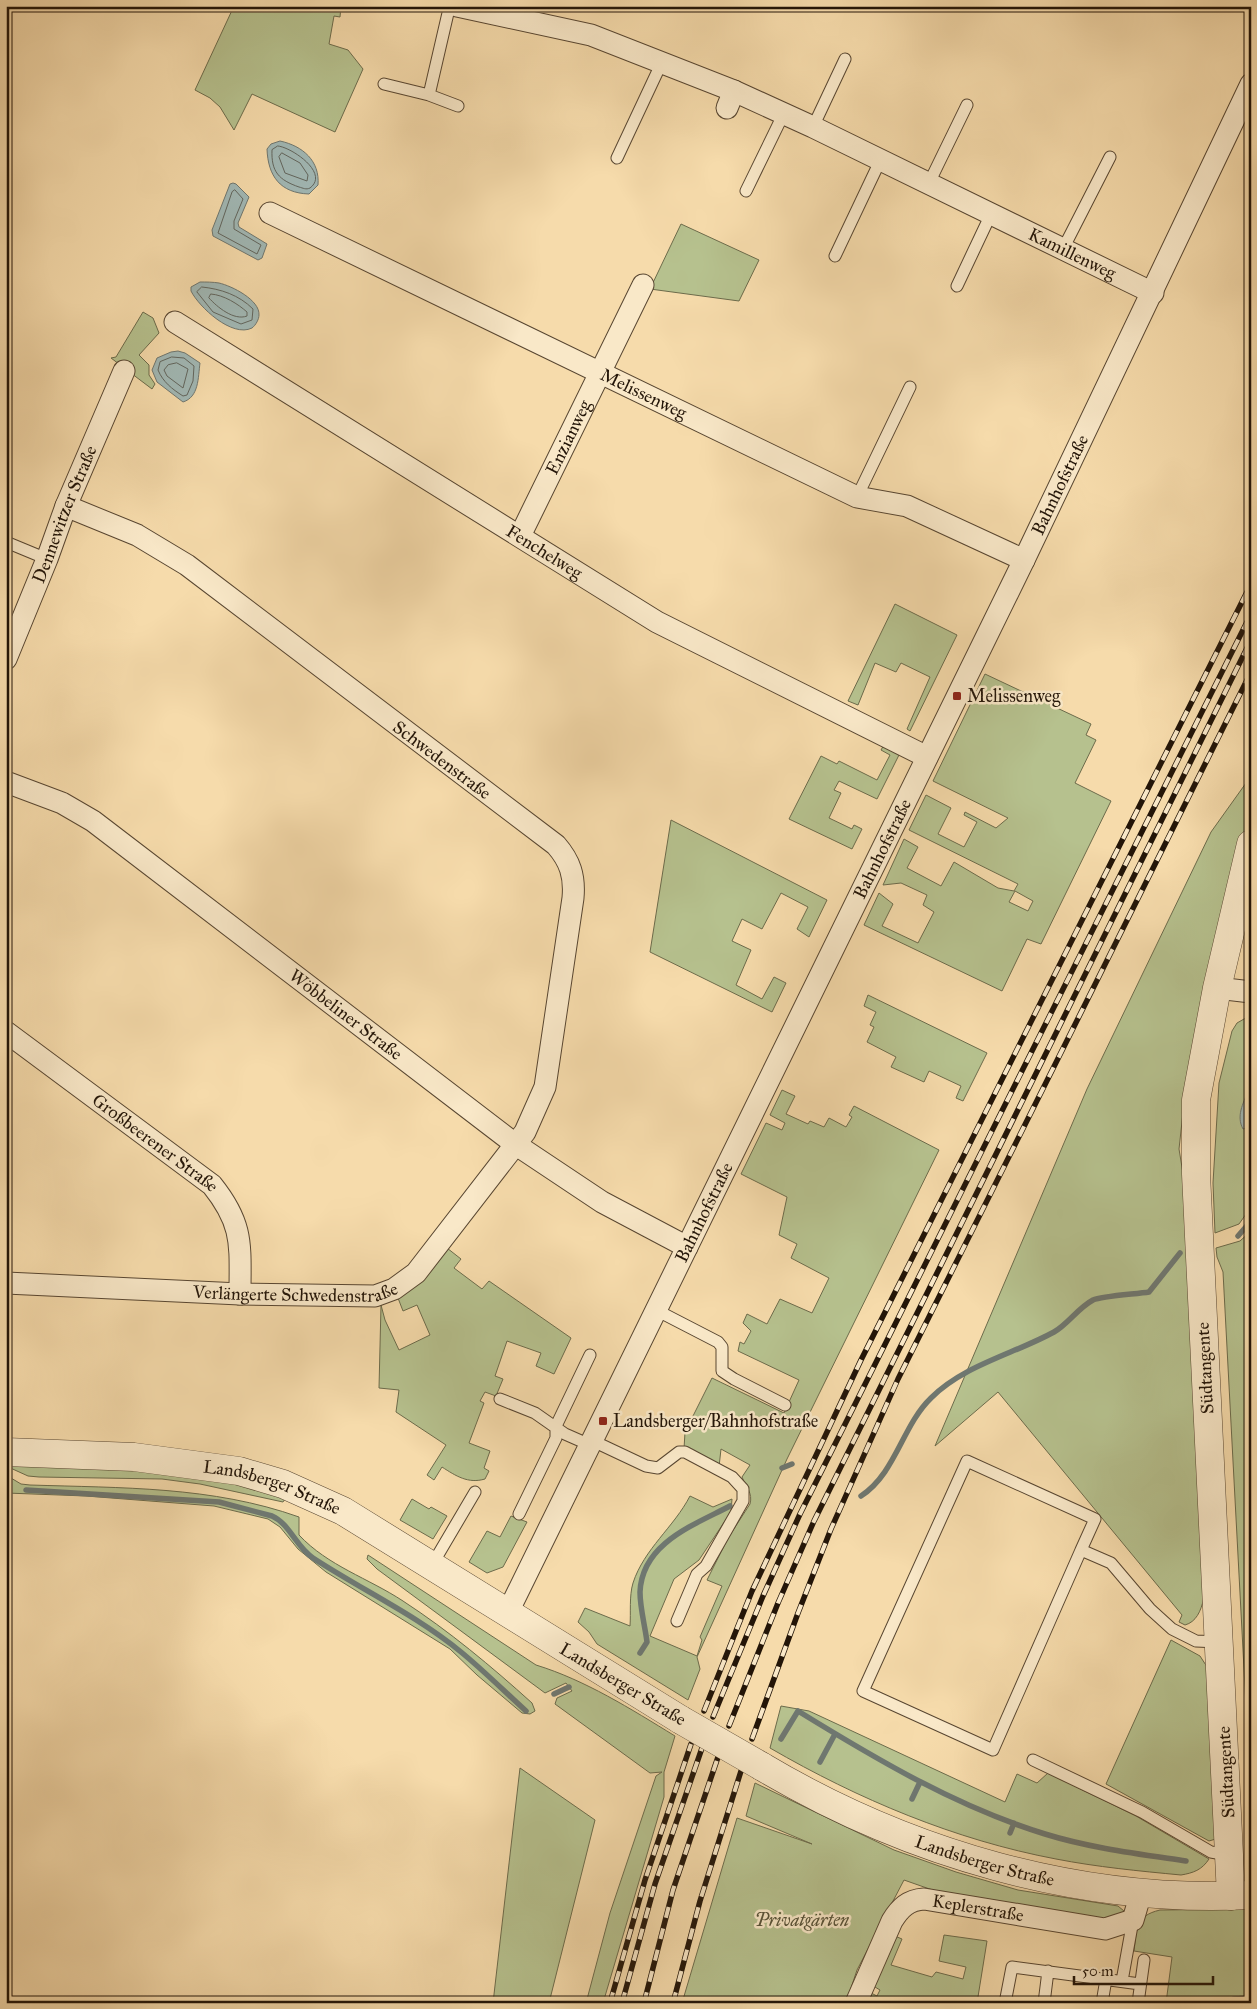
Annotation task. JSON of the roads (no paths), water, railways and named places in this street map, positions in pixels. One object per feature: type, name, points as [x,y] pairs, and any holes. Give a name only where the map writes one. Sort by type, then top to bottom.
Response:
[{"type":"street","name":"Kamillenweg","points":[[457,6],[591,34],[662,62],[731,100],[784,113],[813,126],[1152,293]]},
{"type":"street","name":"Bahnhofstraße","points":[[508,1612],[1024,560],[1251,84]]},
{"type":"street","name":"Melissenweg","points":[[270,213],[857,496],[907,506],[1024,560]]},
{"type":"street","name":"Enzianweg","points":[[520,536],[643,285]]},
{"type":"street","name":"Fenchelweg","points":[[175,322],[657,622],[927,757]]},
{"type":"street","name":"Dennewitzer Straße","points":[[6,659],[47,559],[66,506],[124,371]]},
{"type":"street","name":"Schwedenstraße","points":[[66,506],[137,535],[187,564],[556,845],[566,856],[574,884],[573,898],[545,1087],[525,1132],[515,1144]]},
{"type":"street","name":"Wöbbeliner Straße","points":[[6,782],[62,803],[93,822],[515,1144],[602,1202],[687,1247]]},
{"type":"street","name":"Südtangente","points":[[1241,1896],[1230,1856],[1196,1174],[1196,1100],[1216,988],[1251,844]]},
{"type":"street","points":[[1216,988],[1251,992]]},
{"type":"street","name":"Großbeerener Straße","points":[[6,1032],[212,1185],[228,1206],[240,1237],[240,1294]]},
{"type":"street","name":"Verlängerte Schwedenstraße","points":[[6,1284],[240,1294],[375,1296],[394,1289],[416,1273],[515,1144]]},
{"type":"street","name":"Landsberger Straße","points":[[6,1452],[134,1457],[238,1471],[283,1484],[343,1511],[508,1612],[637,1695],[810,1795],[853,1816],[944,1850],[1041,1878],[1141,1894],[1186,1897],[1241,1896]]},
{"type":"street","points":[[1133,1920],[1141,1894]]},
{"type":"street","name":"Keplerstraße","points":[[856,2003],[892,1921],[900,1909],[917,1899],[1105,1929],[1133,1920]]},
{"type":"lane","points":[[429,95],[448,13],[453,6]]},
{"type":"lane","points":[[813,126],[845,59]]},
{"type":"lane","points":[[617,158],[662,62]]},
{"type":"lane","points":[[384,84],[429,95],[458,106]]},
{"type":"lane","points":[[929,183],[967,105]]},
{"type":"lane","points":[[746,191],[784,113]]},
{"type":"lane","points":[[1063,249],[1110,157]]},
{"type":"lane","points":[[835,256],[881,159]]},
{"type":"lane","points":[[957,286],[991,214]]},
{"type":"lane","points":[[857,496],[910,387]]},
{"type":"lane","points":[[6,542],[47,559]]},
{"type":"lane","points":[[656,1310],[718,1342],[722,1347],[720,1364],[722,1371],[726,1375],[785,1405]]},
{"type":"lane","points":[[519,1514],[556,1438],[556,1426],[590,1355]]},
{"type":"lane","points":[[500,1399],[535,1413],[565,1434],[592,1443],[646,1466],[658,1468],[679,1452],[685,1452],[732,1477],[744,1489],[744,1501],[706,1566],[697,1574],[677,1620]]},
{"type":"lane","points":[[967,1461],[1095,1519],[1081,1550],[993,1750],[863,1691],[967,1461]]},
{"type":"lane","points":[[432,1565],[475,1492]]},
{"type":"lane","points":[[1081,1550],[1111,1563],[1150,1609],[1172,1629],[1196,1641],[1219,1642]]},
{"type":"lane","points":[[1033,1760],[1142,1812],[1211,1852],[1230,1856]]},
{"type":"lane","points":[[1122,1981],[1133,1920]]},
{"type":"lane","points":[[1138,2003],[1144,1960]]},
{"type":"lane","points":[[1005,2003],[1012,1967],[1140,1984]]},
{"type":"lane","points":[[1044,2003],[1048,1971]]},
{"type":"lane","points":[[1102,2003],[1106,1979]]},
{"type":"water","points":[[280,141],[303,151],[313,162],[318,176],[318,185],[309,194],[290,190],[283,186],[273,175],[267,149],[271,144]]},
{"type":"water","points":[[233,183],[249,197],[238,223],[239,227],[267,244],[262,258],[258,260],[213,236],[212,230],[230,184]]},
{"type":"water","points":[[200,282],[217,283],[244,294],[258,309],[259,317],[255,325],[244,330],[235,329],[217,319],[201,305],[191,291],[191,287]]},
{"type":"water","points":[[178,351],[185,353],[200,363],[195,391],[188,400],[183,402],[157,382],[152,370],[157,358]]},
{"type":"water","points":[[1248,1091],[1251,1091],[1251,1127],[1243,1129],[1240,1115]]},
{"type":"waterway","points":[[1238,1236],[1251,1221]]},
{"type":"waterway","points":[[861,1496],[883,1475],[921,1409],[944,1387],[974,1368],[1054,1332],[1093,1300],[1149,1292],[1180,1253]]},
{"type":"waterway","points":[[782,1468],[792,1464]]},
{"type":"waterway","points":[[26,1490],[219,1502],[272,1516],[284,1524],[302,1548],[313,1558],[426,1626],[461,1652],[526,1711]]},
{"type":"waterway","points":[[640,1653],[647,1642],[640,1592],[643,1575],[650,1561],[660,1548],[672,1538],[730,1506]]},
{"type":"waterway","points":[[554,1694],[569,1687]]},
{"type":"waterway","points":[[781,1739],[798,1711],[887,1764],[949,1796],[1012,1823],[1079,1843],[1186,1861]]},
{"type":"waterway","points":[[820,1762],[835,1734]]},
{"type":"waterway","points":[[912,1799],[920,1782]]},
{"type":"waterway","points":[[1010,1833],[1014,1823]]},
{"type":"waterway","points":[[1234,1999],[1251,1998]]},
{"type":"railway","points":[[704,1711],[752,1591],[861,1360],[1251,584]]},
{"type":"railway","points":[[713,1717],[763,1596],[800,1514],[1251,614]]},
{"type":"railway","points":[[729,1726],[778,1603],[814,1521],[1251,640]]},
{"type":"railway","points":[[752,1739],[831,1529],[898,1379],[1251,672]]},
{"type":"railway","points":[[610,2003],[645,1880],[691,1744]]},
{"type":"railway","points":[[622,2003],[655,1884],[702,1748]]},
{"type":"railway","points":[[644,2003],[673,1890],[718,1757]]},
{"type":"railway","points":[[673,2003],[700,1901],[741,1771]]},
{"type":"place","name":"Melissenweg","points":[[957,696]]},
{"type":"place","name":"Landsberger/Bahnhofstraße","points":[[603,1421]]},
{"type":"park label","name":"Privatgärten","points":[[802,1920]]}]
